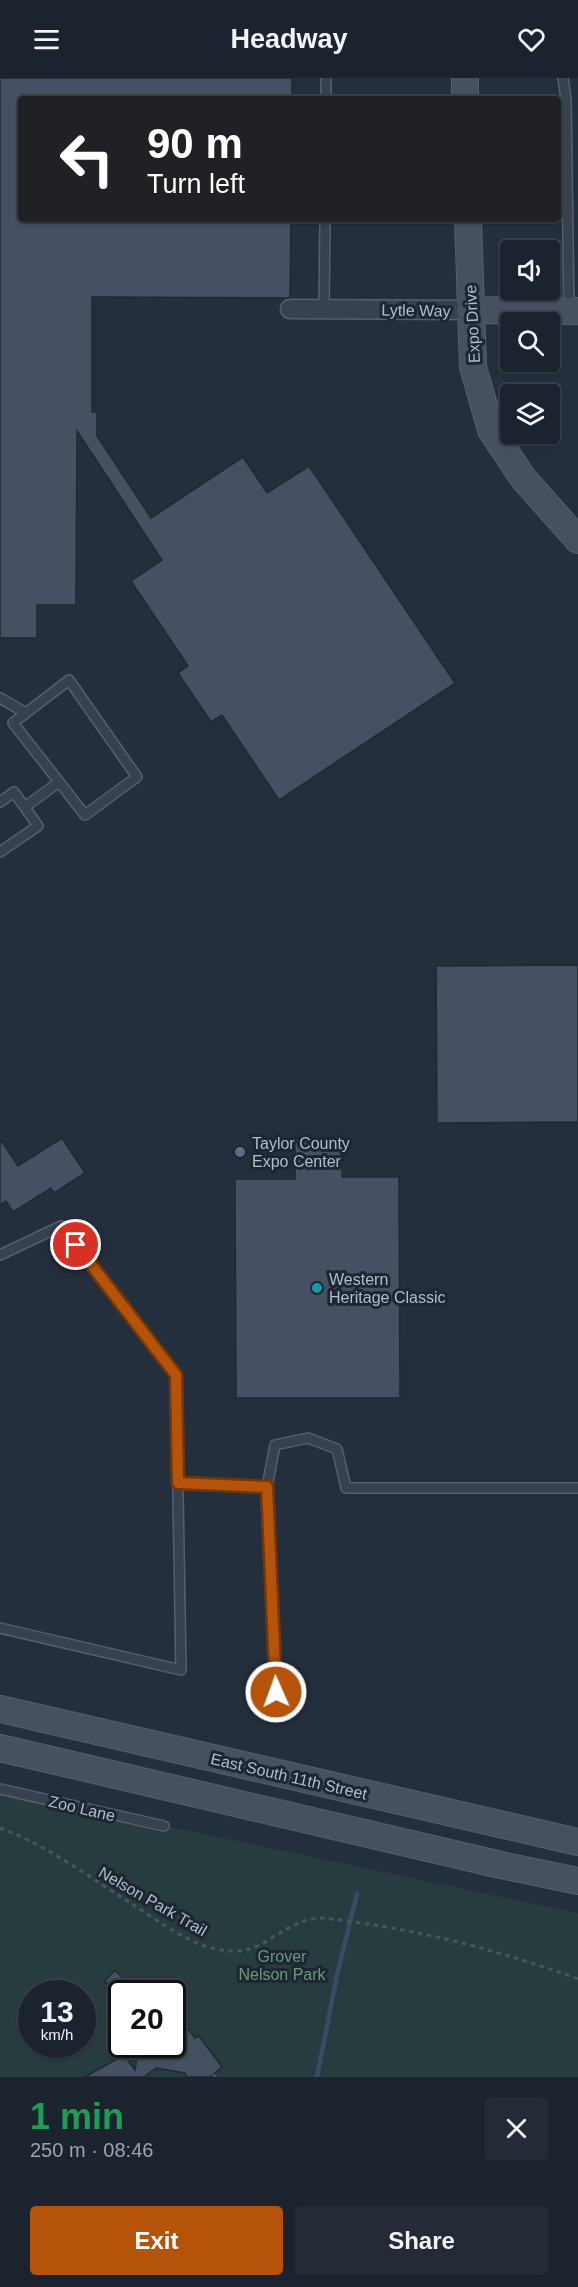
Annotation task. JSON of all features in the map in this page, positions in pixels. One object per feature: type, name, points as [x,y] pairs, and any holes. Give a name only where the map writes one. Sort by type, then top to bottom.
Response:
[{"type":"main road","points":[[465,78],[465,96]]},
{"type":"main road","name":"Expo Drive","points":[[468,222],[473,367],[492,430],[523,478],[578,540]]},
{"type":"main road","name":"Lytle Way","points":[[470,310],[573,311]]},
{"type":"main road","name":"East South 11th Street","points":[[0,1709],[578,1842]]},
{"type":"main road","points":[[0,1748],[578,1881]]},
{"type":"street","name":"Lytle Way","points":[[290,309],[470,310]]},
{"type":"lane","points":[[326,78],[326,96]]},
{"type":"lane","points":[[563,78],[566,99],[573,311]]},
{"type":"lane","points":[[324,309],[325,222]]},
{"type":"lane","points":[[69,680],[137,777],[85,815],[13,723],[26,712],[69,680]]},
{"type":"lane","points":[[0,698],[26,712]]},
{"type":"lane","points":[[25,807],[58,782]]},
{"type":"lane","points":[[0,802],[14,792],[38,826],[0,852]]},
{"type":"lane","points":[[0,1256],[61,1226],[176,1375],[181,1670],[0,1628]]},
{"type":"lane","points":[[276,1692],[267,1487],[275,1445],[308,1438],[337,1449],[346,1488],[578,1488]]},
{"type":"lane","points":[[178,1483],[267,1487]]},
{"type":"lane","name":"Zoo Lane","points":[[0,1789],[164,1826]]},
{"type":"path","name":"Nelson Park Trail","points":[[0,1828],[36,1844],[196,1943],[238,1951],[249,1949],[287,1927],[303,1921],[313,1918],[334,1919],[446,1939],[578,1979]]},
{"type":"green space","name":"Grover Nelson Park","points":[[0,1791],[578,1913],[578,2077],[0,2077]]},
{"type":"building","points":[[0,78],[292,78],[292,96],[18,96],[18,222],[291,222],[290,298],[92,297],[92,412],[97,412],[97,436],[151,518],[243,457],[267,493],[309,466],[455,683],[279,800],[222,715],[211,722],[178,673],[188,666],[131,581],[162,560],[77,431],[76,605],[37,605],[37,638],[0,638]]},
{"type":"building","points":[[578,965],[578,1122],[437,1123],[436,966]]},
{"type":"building","points":[[62,1138],[85,1173],[54,1193],[51,1188],[13,1212],[6,1201],[0,1205],[0,1139],[18,1166]]},
{"type":"building","name":"Western Heritage Classic","points":[[295,1138],[342,1138],[342,1177],[399,1177],[400,1398],[236,1398],[235,1179],[295,1179]]},
{"type":"building","points":[[115,1970],[125,1980],[108,1980],[108,1985],[105,1981]]},
{"type":"building","points":[[186,2026],[195,2038],[199,2036],[222,2067],[210,2077],[187,2077],[185,2073],[156,2068],[144,2077],[85,2077],[119,2058],[126,2058],[135,2070],[137,2058],[186,2058]]},
{"type":"waterway","points":[[317,2077],[337,1975],[357,1894]]},
{"type":"place","name":"Taylor County Expo Center","points":[[240,1152]]},
{"type":"place","name":"Western Heritage Classic","points":[[317,1288]]},
{"type":"route","points":[[76,1245],[176,1375],[178,1483],[267,1487],[276,1692]]}]
